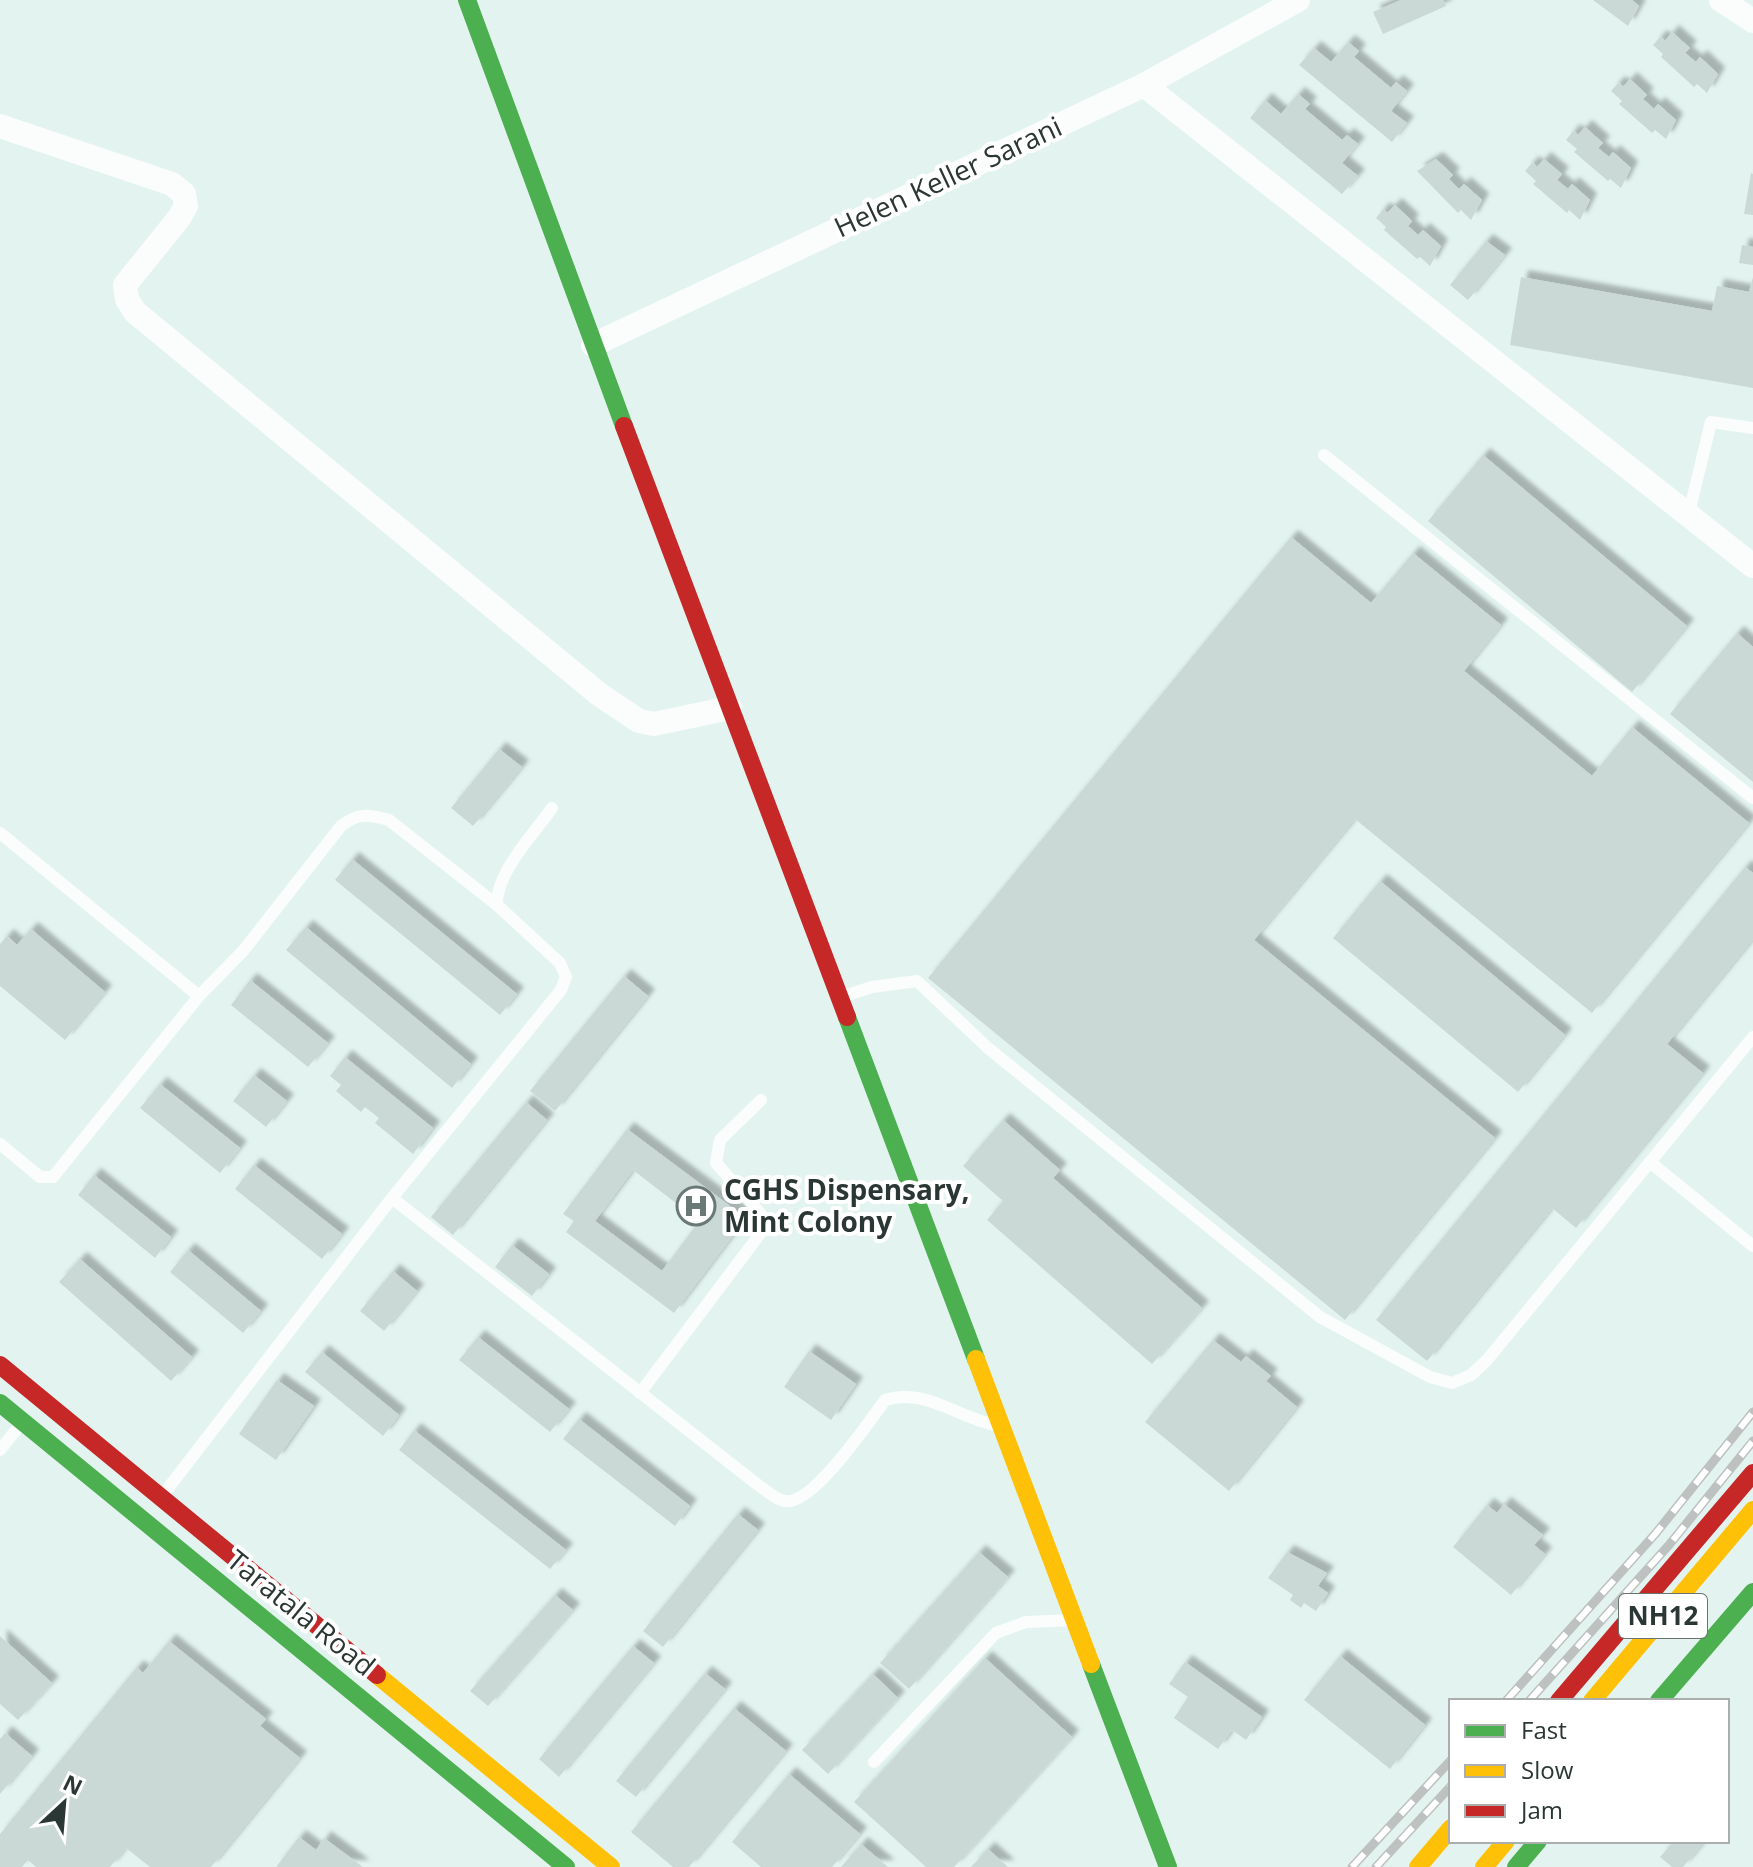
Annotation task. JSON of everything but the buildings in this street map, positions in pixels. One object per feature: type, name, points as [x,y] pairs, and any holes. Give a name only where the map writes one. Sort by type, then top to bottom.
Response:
[{"type":"main road","points":[[467,0],[593,345],[1168,1867]]},
{"type":"main road","points":[[0,1365],[611,1867]]},
{"type":"main road","name":"Taratala Road","points":[[0,1403],[566,1867]]},
{"type":"main road","points":[[1561,1699],[1753,1473]]},
{"type":"main road","name":"NH12","points":[[1594,1699],[1753,1510]]},
{"type":"main road","points":[[1661,1699],[1753,1592]]},
{"type":"main road","points":[[1418,1867],[1449,1830]]},
{"type":"main road","points":[[1484,1867],[1504,1843]]},
{"type":"main road","points":[[1516,1867],[1536,1843]]},
{"type":"street","name":"Helen Keller Sarani","points":[[593,345],[1144,85],[1298,0]]},
{"type":"street","points":[[1721,0],[1753,21]]},
{"type":"street","points":[[1144,85],[1753,566]]},
{"type":"street","points":[[0,126],[172,184],[184,194],[186,206],[179,218],[125,285],[127,299],[135,312],[600,695],[639,721],[654,724],[730,708]]},
{"type":"lane","points":[[1688,517],[1711,422],[1753,428]]},
{"type":"lane","points":[[1324,455],[1753,798]]},
{"type":"lane","points":[[497,905],[497,892],[506,875],[552,808]]},
{"type":"lane","points":[[0,1144],[40,1177],[53,1177],[199,996],[243,951],[341,826],[355,815],[371,814],[389,820],[497,905],[560,963],[566,977],[561,990],[392,1198],[162,1496]]},
{"type":"lane","points":[[0,833],[199,996]]},
{"type":"lane","points":[[840,997],[872,987],[917,981],[988,1048],[1320,1317],[1430,1377],[1452,1383],[1471,1375],[1487,1360],[1753,1037]]},
{"type":"lane","points":[[640,1393],[766,1226],[761,1214],[716,1163],[720,1140],[761,1100]]},
{"type":"lane","points":[[1650,1162],[1753,1246]]},
{"type":"lane","points":[[392,1198],[640,1393],[784,1501],[800,1500],[817,1485],[885,1400],[901,1395],[918,1396],[977,1421],[1002,1426]]},
{"type":"lane","points":[[0,1450],[23,1422]]},
{"type":"lane","points":[[874,1762],[996,1633],[1026,1622],[1075,1620]]},
{"type":"railway","points":[[1508,1699],[1656,1533],[1753,1412]]},
{"type":"railway","points":[[1531,1699],[1669,1545],[1753,1441]]},
{"type":"railway","points":[[1352,1867],[1449,1762]]},
{"type":"railway","points":[[1376,1867],[1449,1788]]},
{"type":"traffic: fast","points":[[467,0],[624,426]]},
{"type":"traffic: fast","points":[[847,1017],[976,1359]]},
{"type":"traffic: fast","points":[[0,1403],[566,1867]]},
{"type":"traffic: fast","points":[[1661,1699],[1753,1592]]},
{"type":"traffic: fast","points":[[1091,1664],[1168,1867]]},
{"type":"traffic: fast","points":[[1516,1867],[1536,1843]]},
{"type":"traffic: slow","points":[[976,1359],[1091,1664]]},
{"type":"traffic: slow","points":[[1594,1699],[1753,1510]]},
{"type":"traffic: slow","points":[[377,1675],[611,1867]]},
{"type":"traffic: slow","points":[[1418,1867],[1449,1830]]},
{"type":"traffic: slow","points":[[1484,1867],[1504,1843]]},
{"type":"traffic: jam","points":[[624,426],[847,1017]]},
{"type":"traffic: jam","points":[[0,1365],[377,1675]]},
{"type":"traffic: jam","points":[[1561,1699],[1753,1473]]},
{"type":"place","name":"CGHS Dispensary, Mint Colony","points":[[696,1206]]}]
